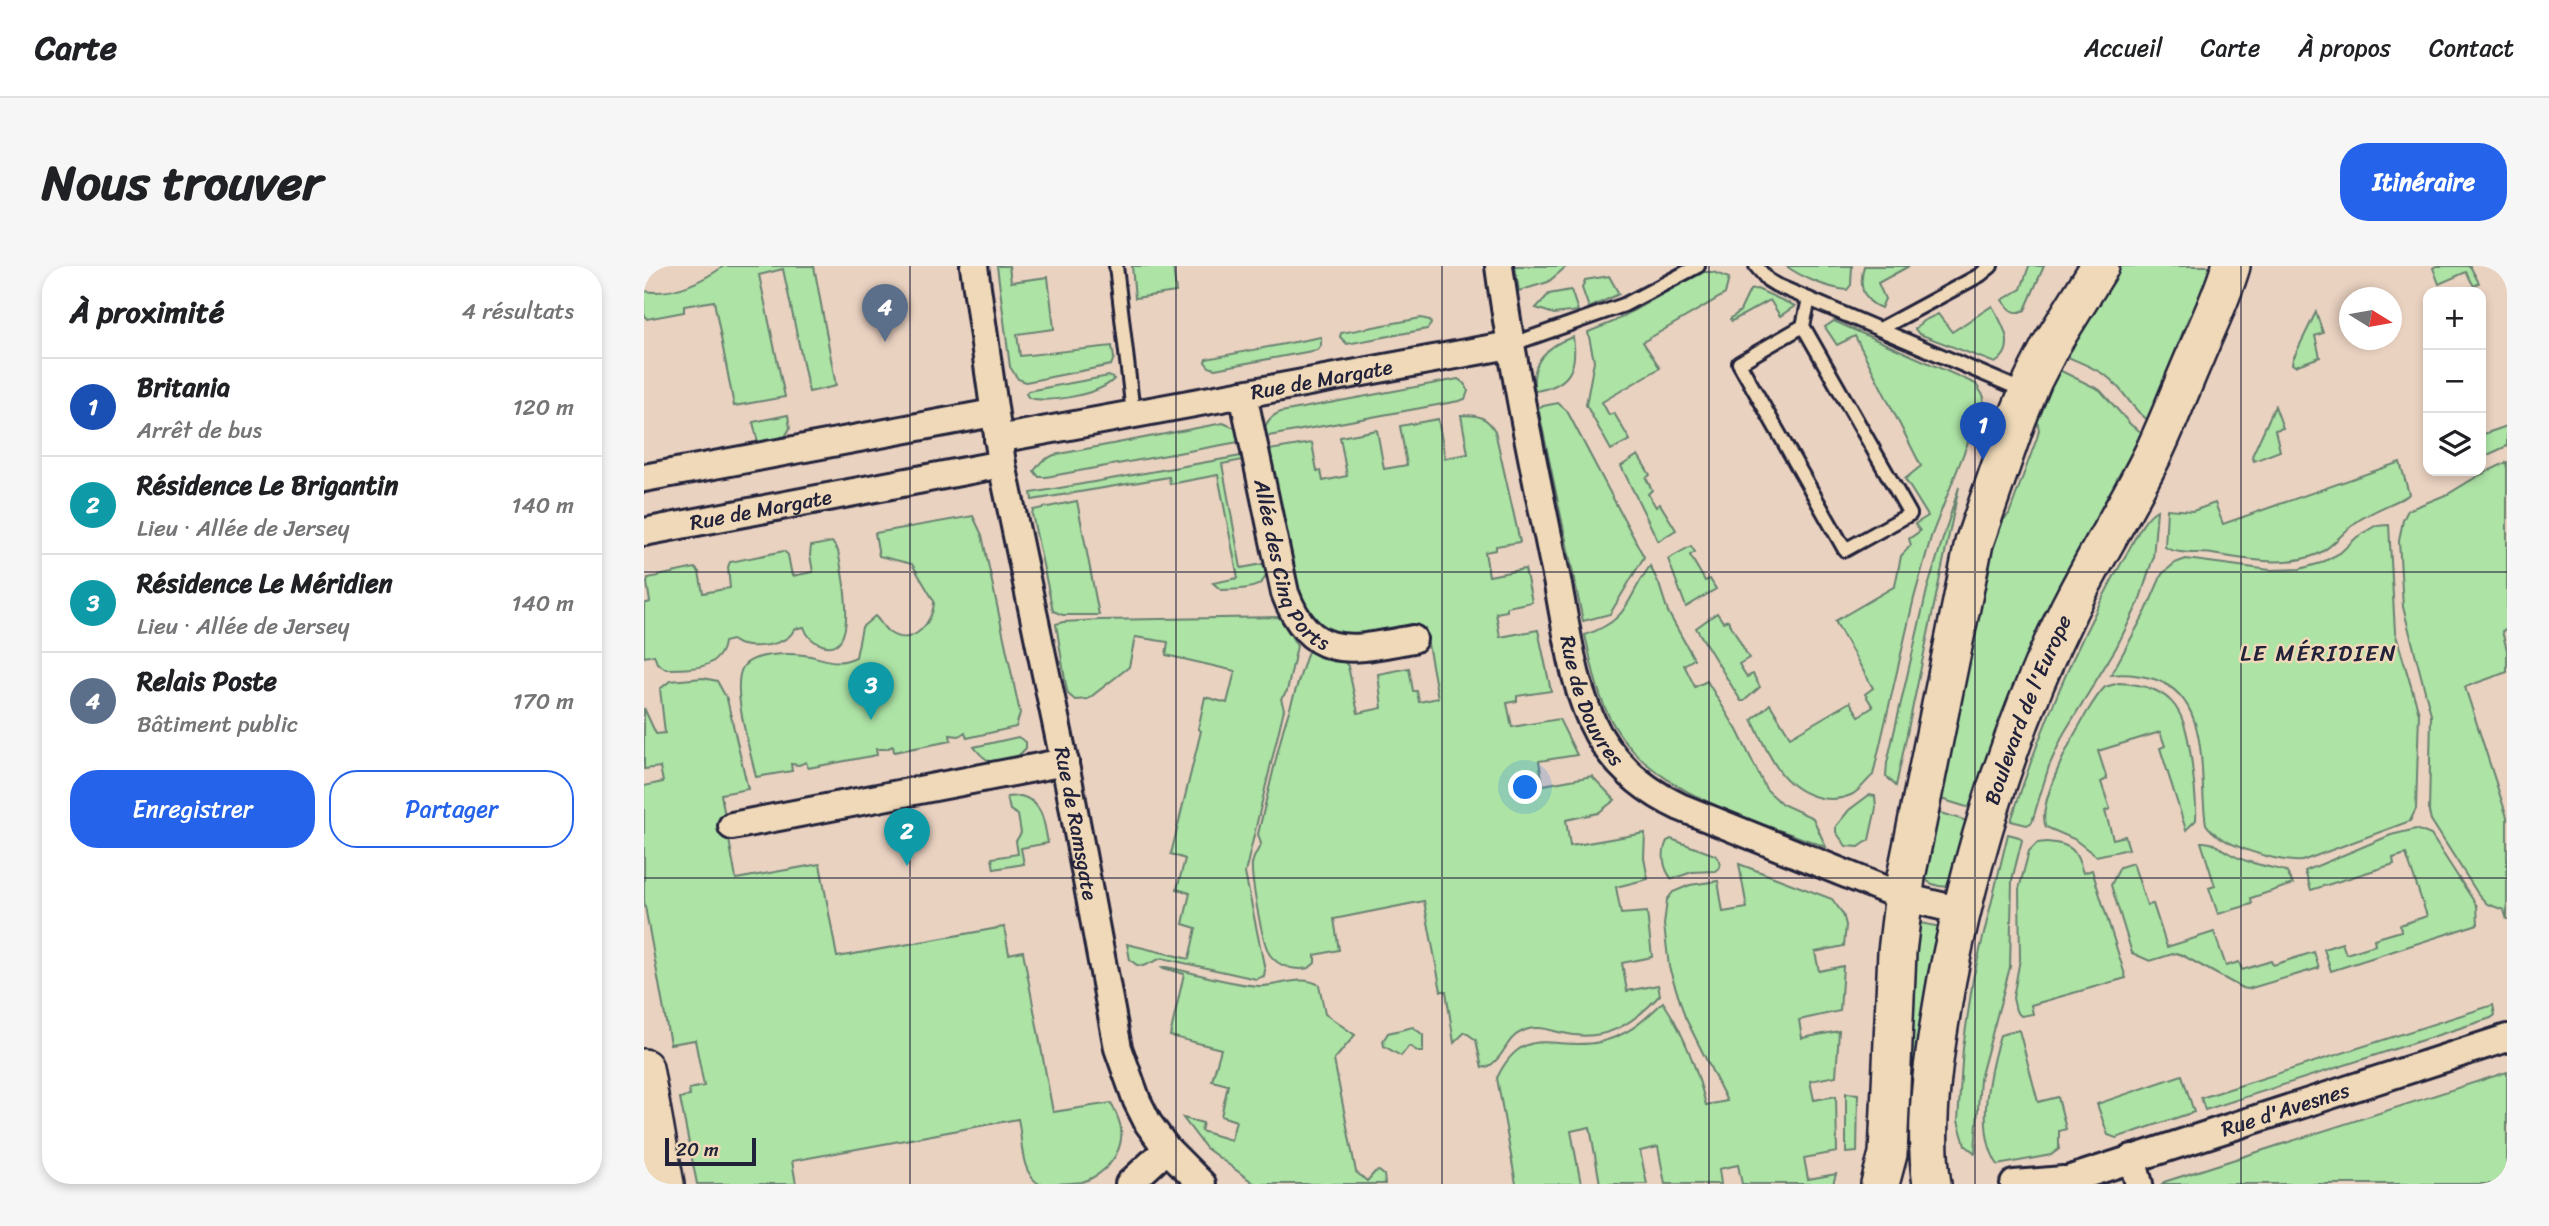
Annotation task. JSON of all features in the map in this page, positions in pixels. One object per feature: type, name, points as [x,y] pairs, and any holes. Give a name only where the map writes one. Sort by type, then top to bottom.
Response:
[{"type":"street","name":"Rue de Ramsgate","points":[[974,266],[998,439],[1065,762],[1118,1048],[1142,1112],[1167,1149],[1202,1184]]},
{"type":"street","name":"Rue de Douvres","points":[[1499,266],[1510,345],[1579,687],[1590,718],[1606,747],[1625,769],[1664,799],[1903,897],[1962,911]]},
{"type":"street","points":[[1880,1184],[1888,1154],[1896,962],[1903,897],[1912,838],[1977,532],[2027,393],[2051,345],[2100,266]]},
{"type":"street","name":"Boulevard de l'Europe","points":[[1932,1184],[1930,1123],[1943,1004],[1962,911],[1995,790],[2025,707],[2069,610],[2151,457],[2220,299],[2231,266]]},
{"type":"street","name":"Rue de Margate","points":[[644,532],[998,439],[1510,345]]},
{"type":"street","name":"Allée des Cinq Ports","points":[[1243,394],[1285,593],[1293,613],[1308,633],[1336,647],[1363,648],[1413,639]]},
{"type":"street","name":"Rue de Margate","points":[[644,478],[998,439]]},
{"type":"street","points":[[732,825],[1065,762]]},
{"type":"street","name":"Rue d'Avesnes","points":[[2014,1184],[2059,1182],[2507,1038]]},
{"type":"street","points":[[644,1068],[665,1184]]},
{"type":"street","points":[[1129,1184],[1167,1149]]},
{"type":"street","points":[[2132,1158],[2139,1184]]},
{"type":"street","points":[[1880,1184],[1899,1178],[1922,1184]]},
{"type":"lane","points":[[1116,266],[1133,413]]},
{"type":"lane","points":[[1510,345],[1615,309],[1698,266]]},
{"type":"lane","points":[[1756,266],[1776,285],[2027,393]]},
{"type":"lane","points":[[1880,329],[1980,275],[1991,266]]},
{"type":"lane","points":[[1802,326],[1910,514],[1845,550],[1739,363],[1802,326],[1810,299]]},
{"type":"green space","points":[[724,266],[814,266],[836,386],[809,392],[783,269],[759,275],[785,397],[734,406],[714,301],[684,306],[684,312],[647,319],[644,314],[644,291],[676,290]]},
{"type":"green space","points":[[997,266],[1009,266],[1011,282],[1048,277],[1054,329],[1017,334],[1020,356],[1112,346],[1114,358],[1111,365],[1026,382],[1018,379],[1010,367]]},
{"type":"green space","points":[[1132,266],[1173,266],[1176,292],[1135,298]]},
{"type":"green space","points":[[1515,266],[1567,266],[1548,282],[1519,291]]},
{"type":"green space","points":[[1786,266],[1852,266],[1851,285],[1847,290],[1831,287]]},
{"type":"green space","points":[[1864,266],[1909,266],[1878,283],[1885,299],[1881,308],[1869,301],[1863,291]]},
{"type":"green space","points":[[2029,266],[2044,266],[2025,310],[2014,312],[2002,300],[2021,289]]},
{"type":"green space","points":[[2110,266],[2222,266],[2188,319],[2166,375],[2156,425],[2141,415],[2104,375],[2057,352]]},
{"type":"green space","points":[[2470,266],[2479,283],[2474,286],[2466,272],[2439,284],[2433,268]]},
{"type":"green space","points":[[1702,272],[1713,272],[1729,278],[1725,294],[1643,342],[1660,368],[1602,402],[1609,415],[1614,413],[1630,440],[1611,450],[1586,405],[1594,361],[1588,332],[1613,322]]},
{"type":"green space","points":[[1609,276],[1619,294],[1589,308],[1582,288],[1585,280]]},
{"type":"green space","points":[[1757,289],[1795,306],[1780,316],[1770,300],[1732,321],[1730,319],[1740,311],[1750,290]]},
{"type":"green space","points":[[1571,290],[1578,311],[1554,314],[1536,308],[1549,294]]},
{"type":"green space","points":[[1992,306],[2004,328],[2007,344],[2006,351],[1995,363],[1919,334],[1915,329],[1923,321],[1938,314],[1952,332]]},
{"type":"green space","points":[[2316,312],[2323,333],[2315,336],[2320,357],[2295,366],[2292,364],[2293,359]]},
{"type":"green space","points":[[1421,318],[1430,320],[1431,324],[1427,329],[1347,344],[1340,337],[1341,333]]},
{"type":"green space","points":[[1834,321],[1976,384],[1984,397],[1931,537],[1873,775],[1853,794],[1829,799],[1807,793],[1786,778],[1770,757],[1752,720],[1770,704],[1790,737],[1850,702],[1859,716],[1873,707],[1865,694],[1873,688],[1835,621],[1895,586],[1901,556],[1911,545],[1909,539],[1920,531],[1915,524],[1928,516],[1905,479],[1921,466],[1855,336],[1837,345],[1825,327]]},
{"type":"green space","points":[[1321,337],[1321,345],[1317,350],[1215,369],[1205,362],[1206,359]]},
{"type":"green space","points":[[1573,337],[1574,358],[1569,374],[1556,385],[1535,391],[1535,371],[1542,356],[1564,340]]},
{"type":"green space","points":[[2049,365],[2100,390],[2131,425],[2150,438],[1980,811],[1931,796],[1995,529],[2009,514],[2037,438],[2039,430],[2035,409]]},
{"type":"green space","points":[[1109,376],[1114,379],[1107,385],[1074,396],[1038,399],[1029,398],[1026,394],[1028,391]]},
{"type":"green space","points":[[1458,379],[1465,384],[1468,391],[1465,399],[1459,401],[1263,437],[1268,421],[1281,412]]},
{"type":"green space","points":[[1558,403],[1567,411],[1644,557],[1610,614],[1583,621],[1538,407]]},
{"type":"green space","points":[[2275,406],[2283,428],[2275,430],[2280,451],[2254,461],[2252,456]]},
{"type":"green space","points":[[788,415],[790,428],[785,437],[758,443],[753,422]]},
{"type":"green space","points":[[1461,415],[1481,417],[1495,431],[1520,542],[1496,546],[1496,550],[1485,552],[1489,576],[1525,569],[1532,602],[1507,607],[1507,611],[1496,613],[1500,637],[1538,630],[1551,691],[1517,696],[1517,701],[1507,703],[1512,727],[1559,719],[1577,755],[1539,761],[1543,785],[1592,776],[1615,800],[1598,813],[1566,820],[1570,846],[1645,833],[1644,858],[1648,879],[1616,887],[1621,914],[1647,912],[1652,957],[1622,963],[1627,991],[1658,985],[1660,995],[1629,1022],[1605,1033],[1578,1035],[1542,1028],[1526,1030],[1512,1038],[1496,1061],[1482,1068],[1476,1040],[1465,1032],[1454,1043],[1446,991],[1441,991],[1424,901],[1334,919],[1339,950],[1315,955],[1315,963],[1309,968],[1298,969],[1278,963],[1270,955],[1258,911],[1252,872],[1253,861],[1261,844],[1258,834],[1283,730],[1308,651],[1343,660],[1348,666],[1358,713],[1382,708],[1378,674],[1409,668],[1413,691],[1417,691],[1419,702],[1438,698],[1425,628],[1347,641],[1322,632],[1298,601],[1263,451],[1312,443],[1317,471],[1321,471],[1323,481],[1347,476],[1340,437],[1377,430],[1384,469],[1407,465],[1400,426],[1438,419],[1445,458],[1468,454]]},
{"type":"green space","points":[[1223,423],[1240,430],[1244,441],[1046,477],[1039,477],[1034,471],[1042,461],[1054,455]]},
{"type":"green space","points":[[2507,426],[2507,446],[2486,456],[2486,433]]},
{"type":"green space","points":[[1247,455],[1248,459],[1222,464],[1241,568],[1268,563],[1264,579],[1245,589],[1221,590],[1213,583],[1238,578],[1218,475],[1170,484],[1169,477],[1032,500],[1031,493]]},
{"type":"green space","points":[[1638,455],[1650,475],[1646,478],[1652,490],[1648,494],[1656,507],[1660,504],[1676,530],[1658,541],[1621,466]]},
{"type":"green space","points":[[2400,462],[2409,494],[2361,519],[2318,554],[2292,561],[2266,561],[2182,552],[2165,547],[2167,509],[2193,511],[2215,503],[2223,524]]},
{"type":"green space","points":[[2507,462],[2507,629],[2502,631],[2507,650],[2507,672],[2465,687],[2507,817],[2507,920],[2504,910],[2487,904],[2478,894],[2431,820],[2431,714],[2403,607],[2399,541],[2408,510],[2448,494],[2478,476],[2486,476],[2486,472]]},
{"type":"green space","points":[[1959,487],[1896,786],[1886,776],[1887,763],[1927,590]]},
{"type":"green space","points":[[1077,501],[1099,615],[1063,615],[1053,611],[1032,514],[1033,510]]},
{"type":"green space","points":[[2157,510],[2153,558],[2139,602],[2116,648],[2064,733],[2049,766],[2032,822],[2027,825],[2011,821],[2048,718],[2077,650],[2140,529]]},
{"type":"green space","points":[[973,516],[982,535],[1020,713],[1016,727],[967,738],[965,732],[959,736],[950,735],[951,741],[894,752],[893,746],[876,749],[877,755],[808,768],[806,762],[791,764],[792,771],[756,777],[740,704],[740,676],[743,667],[754,659],[771,655],[804,655],[836,662],[856,657],[862,627],[875,616],[886,630],[898,637],[914,635],[926,624],[934,601],[912,564],[879,556],[875,533]]},
{"type":"green space","points":[[2389,525],[2395,632],[2419,713],[2416,809],[2410,821],[2302,861],[2265,856],[2223,839],[2206,824],[2199,741],[2186,703],[2173,689],[2154,679],[2111,675],[2146,611],[2162,574],[2175,563],[2186,559],[2270,570],[2300,569],[2321,563],[2340,553],[2357,537],[2375,526]]},
{"type":"green space","points":[[832,542],[838,551],[846,609],[842,638],[834,645],[816,642],[804,627],[794,629],[784,640],[766,645],[746,646],[732,640],[724,642],[717,658],[711,663],[694,668],[666,669],[657,663],[654,655],[644,657],[644,604],[650,602],[648,578],[695,568],[699,572],[703,593],[730,588],[730,562],[784,551],[788,555],[792,576],[813,572],[811,546]]},
{"type":"green space","points":[[1691,546],[1695,552],[1690,555],[1705,581],[1710,579],[1716,589],[1686,607],[1668,559]]},
{"type":"green space","points":[[1650,566],[1668,612],[1694,659],[1684,665],[1695,687],[1707,681],[1737,730],[1766,789],[1782,804],[1813,818],[1826,847],[1737,814],[1678,786],[1652,768],[1630,747],[1612,722],[1599,691],[1585,635],[1600,629],[1619,615]]},
{"type":"green space","points":[[1717,613],[1723,622],[1728,620],[1749,658],[1739,664],[1747,677],[1753,674],[1760,687],[1744,701],[1741,701],[1696,628]]},
{"type":"green space","points":[[1280,617],[1297,646],[1287,691],[1281,699],[1284,709],[1245,873],[1264,976],[1256,979],[1162,958],[1143,966],[1137,965],[1130,960],[1127,944],[1189,959],[1196,928],[1183,924],[1190,893],[1177,889],[1185,859],[1171,854],[1201,731],[1198,729],[1205,697],[1227,703],[1235,671],[1166,655],[1168,642],[1135,637],[1129,667],[1088,699],[1075,700],[1068,694],[1066,686],[1056,624],[1100,620]]},
{"type":"green space","points":[[703,678],[717,681],[727,699],[748,789],[721,794],[736,879],[820,864],[837,957],[1004,927],[1009,954],[1023,951],[1053,1112],[1111,1103],[1117,1116],[1121,1129],[1119,1146],[1111,1162],[1098,1174],[1082,1182],[1039,1184],[1025,1163],[1018,1119],[792,1161],[796,1184],[697,1184],[680,1098],[690,1096],[689,1089],[704,1086],[695,1040],[670,1044],[644,901],[644,786],[663,782],[660,767],[644,769],[644,708],[656,734],[665,733],[660,689],[670,681]]},
{"type":"green space","points":[[2119,683],[2154,690],[2175,706],[2182,718],[2190,747],[2196,820],[2186,830],[2160,748],[2165,746],[2160,732],[2098,751],[2107,779],[2101,782],[2110,809],[2105,811],[2113,839],[2125,836],[2129,849],[2096,856],[2074,839],[2046,827],[2044,815],[2054,778],[2086,714],[2105,687]]},
{"type":"green space","points":[[1018,737],[1026,742],[1026,748],[1006,763],[987,760],[974,747]]},
{"type":"green space","points":[[1869,795],[1875,796],[1876,808],[1869,840],[1859,847],[1846,846],[1836,832],[1836,826],[1849,810]]},
{"type":"green space","points":[[1021,796],[1039,808],[1048,843],[1021,848],[1024,864],[994,869],[992,858],[1018,854],[1016,841],[1021,833],[1018,815],[1010,810],[1007,797]]},
{"type":"green space","points":[[1927,809],[1977,824],[1951,886],[1936,886],[1924,878]]},
{"type":"green space","points":[[2416,829],[2431,835],[2477,906],[2478,924],[2331,971],[2324,949],[2342,943],[2346,954],[2375,945],[2374,939],[2401,931],[2400,925],[2427,916],[2406,854],[2393,858],[2394,864],[2311,890],[2305,871],[2391,835]]},
{"type":"green space","points":[[2008,834],[2022,840],[2012,880],[2010,967],[1980,1079],[1975,1153],[1965,1145],[1958,1121],[1963,1048],[1973,979]]},
{"type":"green space","points":[[1671,839],[1715,855],[1720,867],[1715,871],[1692,872],[1672,879],[1665,866],[1664,856],[1667,841]]},
{"type":"green space","points":[[2201,842],[2212,843],[2248,862],[2286,871],[2293,884],[2251,898],[2252,904],[2218,914],[2209,888],[2215,886]]},
{"type":"green space","points":[[2037,843],[2068,846],[2078,858],[2083,873],[2092,870],[2126,978],[2031,1005],[2033,1014],[2021,1016],[2016,1011],[2013,998],[2020,959],[2019,889],[2029,851]]},
{"type":"green space","points":[[2133,863],[2147,905],[2153,904],[2167,947],[2214,932],[2226,966],[2239,962],[2242,970],[2271,961],[2273,965],[2314,952],[2319,968],[2248,989],[2176,953],[2150,961],[2132,953],[2111,885],[2120,867]]},
{"type":"green space","points":[[1739,864],[1832,899],[1843,914],[1846,925],[1844,946],[1815,952],[1819,971],[1843,966],[1840,1011],[1799,1020],[1802,1038],[1839,1031],[1836,1076],[1810,1081],[1814,1100],[1836,1096],[1837,1152],[1804,1158],[1808,1179],[1836,1174],[1833,1184],[1742,1184],[1738,1165],[1719,1169],[1721,1184],[1665,1184],[1658,1147],[1640,1151],[1647,1184],[1600,1184],[1590,1127],[1571,1131],[1581,1184],[1516,1184],[1497,1078],[1507,1060],[1530,1044],[1584,1044],[1610,1039],[1635,1027],[1663,1002],[1689,1052],[1706,1105],[1727,1101],[1685,1017],[1669,967],[1664,925],[1667,900],[1673,892],[1690,885],[1718,881],[1723,912],[1747,908]]},
{"type":"green space","points":[[1920,923],[1941,927],[1911,1160],[1904,1160],[1916,925]]},
{"type":"green space","points":[[1160,967],[1247,985],[1267,986],[1305,981],[1319,985],[1325,1014],[1355,1035],[1334,1060],[1356,1172],[1367,1181],[1379,1171],[1384,1175],[1385,1184],[1255,1184],[1206,1148],[1183,1118],[1203,1123],[1201,1131],[1231,1140],[1236,1121],[1221,1116],[1228,1085],[1212,1081],[1221,1049],[1170,1036],[1184,974]]},
{"type":"green space","points":[[2493,1005],[2495,1015],[2491,1018],[2205,1110],[2201,1098]]},
{"type":"green space","points":[[1413,1027],[1423,1035],[1423,1052],[1409,1046],[1401,1056],[1384,1046],[1383,1041],[1388,1033]]},
{"type":"green space","points":[[2019,1030],[2038,1102],[2058,1097],[2066,1129],[2059,1131],[2059,1149],[2051,1155],[1998,1165],[1987,1136],[1988,1083],[2000,1035]]},
{"type":"green space","points":[[2507,1072],[2507,1184],[2162,1184],[2164,1182]]},
{"type":"green space","points":[[2182,1075],[2194,1112],[2116,1138],[2108,1135],[2097,1104]]},
{"type":"green space","points":[[1846,1093],[1858,1094],[1857,1152],[1846,1153]]},
{"type":"place","name":"Relais Poste","points":[[885,342]]},
{"type":"place","name":"Britania","points":[[1983,460]]},
{"type":"place","name":"Résidence Le Méridien","points":[[871,720]]},
{"type":"place","name":"Résidence Le Brigantin","points":[[907,866]]},
{"type":"district","name":"LE MÉRIDIEN","points":[[2319,653]]}]
